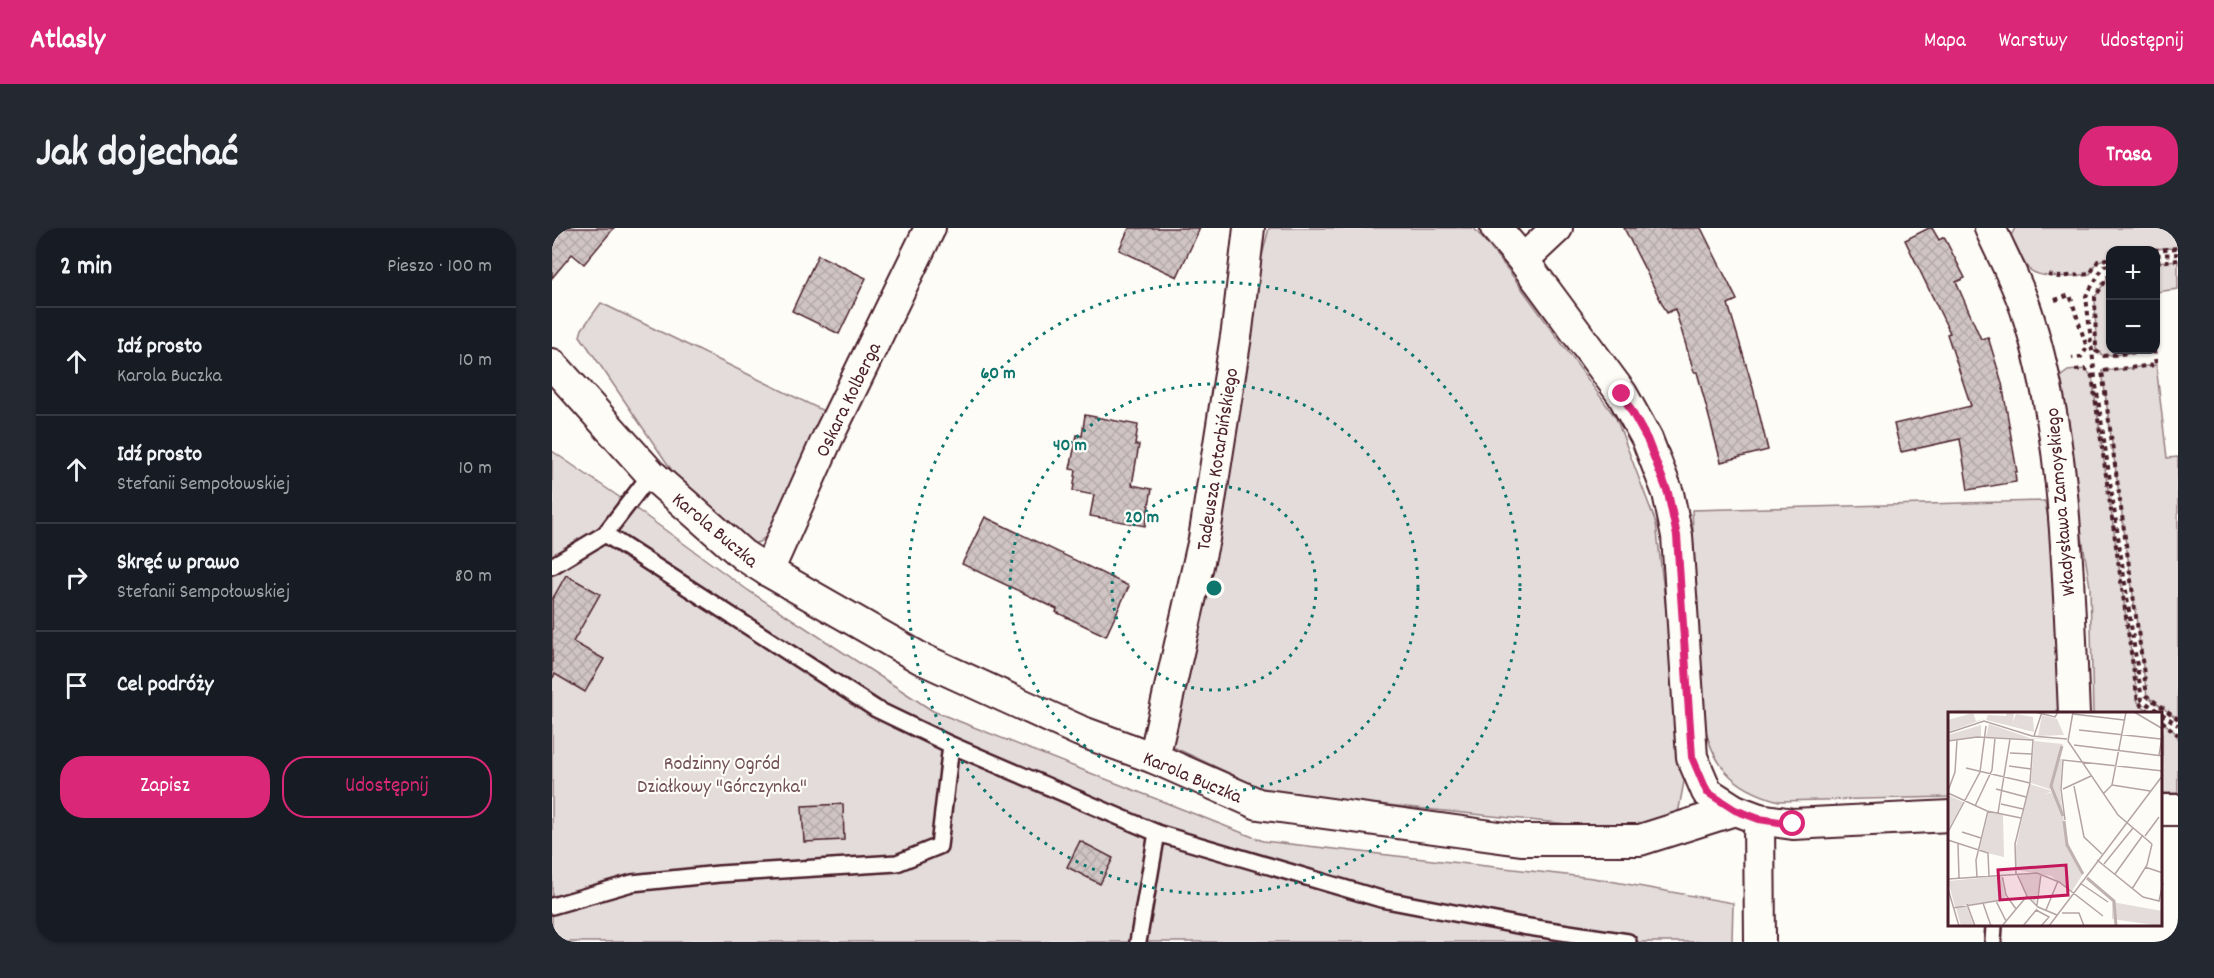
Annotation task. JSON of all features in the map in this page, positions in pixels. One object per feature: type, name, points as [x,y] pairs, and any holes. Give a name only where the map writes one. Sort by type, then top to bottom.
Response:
[{"type":"street","name":"Oskara Kolberga","points":[[768,571],[828,437],[930,228]]},
{"type":"street","name":"Tadeusza Kotarbińskiego","points":[[1154,758],[1204,538],[1249,228]]},
{"type":"street","points":[[1496,228],[1523,260],[1622,394],[1647,439],[1668,493],[1677,536],[1692,757],[1707,792],[1747,814],[1760,942]]},
{"type":"street","points":[[1523,260],[1557,228]]},
{"type":"street","name":"Władysława Zamoyskiego","points":[[1990,228],[2028,314],[2050,402],[2064,517],[2074,712]]},
{"type":"street","name":"Karola Buczka","points":[[552,364],[651,474],[743,555],[768,571],[920,658],[1080,731],[1154,758],[1258,804],[1521,840],[1640,840],[1747,814],[1793,824],[1948,816]]},
{"type":"lane","points":[[552,566],[604,534],[651,474]]},
{"type":"lane","points":[[604,534],[876,708],[951,744],[1157,833],[1381,899],[1522,926],[1628,942]]},
{"type":"lane","points":[[552,906],[632,883],[719,874],[897,863],[939,846],[951,744]]},
{"type":"lane","points":[[1138,942],[1157,833]]},
{"type":"path","points":[[2160,250],[2178,249]]},
{"type":"path","points":[[2160,255],[2178,254]]},
{"type":"path","points":[[2047,275],[2058,277],[2090,274],[2098,261],[2106,259]]},
{"type":"path","points":[[2160,262],[2178,260]]},
{"type":"path","points":[[2106,266],[2086,296],[2092,361],[2142,700],[2159,712]]},
{"type":"path","points":[[2106,280],[2095,297],[2096,351],[2104,356],[2121,354]]},
{"type":"path","points":[[2052,302],[2070,295],[2087,348],[2081,357],[2067,359]]},
{"type":"path","points":[[2155,354],[2156,365],[2102,371],[2147,696],[2178,719]]},
{"type":"path","points":[[2068,371],[2085,369],[2092,376],[2138,702],[2150,712]]},
{"type":"path","points":[[2163,715],[2178,725]]},
{"type":"path","points":[[2163,723],[2178,735]]},
{"type":"green space","points":[[1269,228],[1474,228],[1509,271],[1616,418],[1656,523],[1685,776],[1676,825],[1597,827],[1272,793],[1143,733]]},
{"type":"green space","points":[[2015,228],[2178,228],[2178,248],[2106,246],[2106,259],[2098,261],[2090,274],[2049,276],[2040,275],[2028,268],[2010,238]]},
{"type":"green space","points":[[2178,260],[2178,289],[2160,291],[2160,262]]},
{"type":"green space","points":[[2106,280],[2106,354],[2120,354],[2104,356],[2096,351],[2095,297]]},
{"type":"green space","points":[[601,303],[828,413],[769,534],[759,542],[750,545],[686,491],[580,336],[582,329]]},
{"type":"green space","points":[[2156,365],[2167,458],[2178,457],[2178,719],[2147,696],[2102,371]]},
{"type":"green space","points":[[2085,369],[2092,376],[2138,702],[2150,712],[2093,712],[2090,587],[2057,379],[2068,371]]},
{"type":"green space","name":"Rodzinny Ogród Działkowy \"Górczynka\"","points":[[552,451],[749,591],[933,711],[1263,841],[1593,878],[1733,903],[1732,942],[552,942]]},
{"type":"green space","points":[[2045,501],[2052,541],[2060,712],[1948,712],[1948,797],[1779,801],[1748,789],[1726,772],[1718,761],[1706,733],[1702,716],[1692,510]]},
{"type":"green space","points":[[2163,722],[2178,735],[2178,793],[2163,793]]},
{"type":"building","points":[[552,228],[614,228],[584,264],[572,254],[552,278]]},
{"type":"building","points":[[1129,228],[1200,228],[1177,277],[1119,250]]},
{"type":"building","points":[[1624,228],[1701,228],[1737,300],[1728,304],[1753,388],[1768,450],[1721,462],[1697,372],[1694,372],[1675,309],[1667,313]]},
{"type":"building","points":[[1932,228],[1939,240],[1944,237],[1965,278],[1956,282],[1981,339],[1988,337],[2002,383],[2017,472],[2015,472],[2016,482],[1968,490],[1960,439],[1901,452],[1894,424],[1971,406],[1947,334],[1950,333],[1905,240]]},
{"type":"building","points":[[818,255],[866,278],[839,334],[792,311]]},
{"type":"building","points":[[1085,415],[1138,425],[1135,445],[1139,445],[1132,485],[1152,489],[1145,526],[1090,516],[1094,495],[1073,491],[1076,470],[1070,469],[1077,435],[1082,436]]},
{"type":"building","points":[[985,517],[1129,586],[1106,636],[1056,612],[1057,609],[962,564]]},
{"type":"building","points":[[566,575],[600,594],[573,642],[604,659],[585,692],[555,674],[552,679],[552,600]]},
{"type":"building","points":[[843,804],[844,840],[804,842],[802,806]]},
{"type":"building","points":[[1080,841],[1113,858],[1100,884],[1067,867]]},
{"type":"route","points":[[1622,394],[1647,439],[1668,493],[1677,536],[1692,757],[1707,792],[1735,810],[1759,819],[1793,824]]}]
